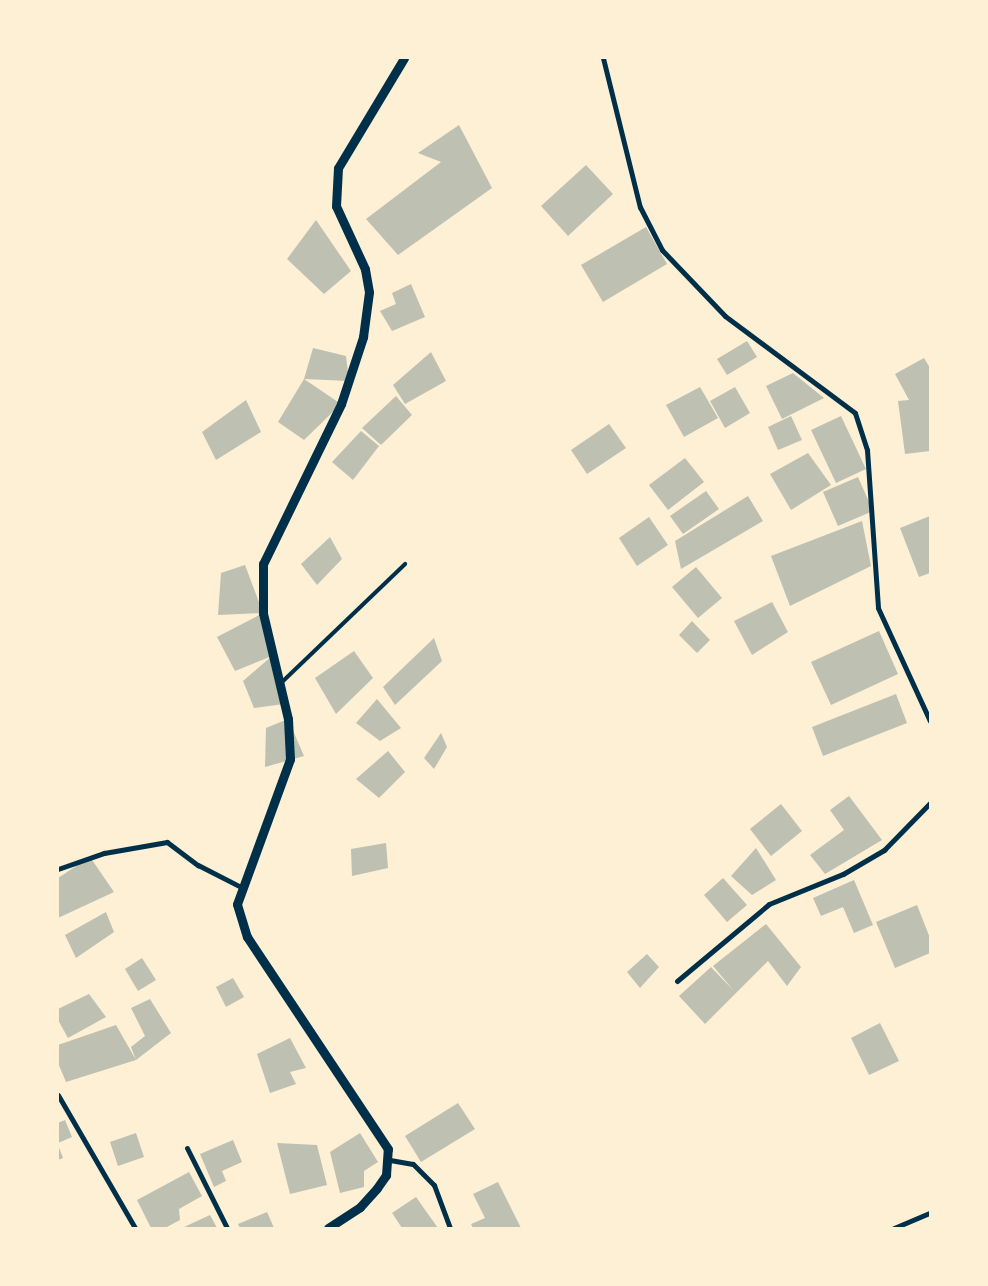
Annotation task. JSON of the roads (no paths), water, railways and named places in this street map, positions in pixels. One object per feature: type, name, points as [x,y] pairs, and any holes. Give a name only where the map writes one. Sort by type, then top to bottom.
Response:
[{"type":"street","points":[[328,1228],[360,1207],[377,1188],[390,1160],[382,1138],[247,937],[237,904],[241,887],[290,759],[288,719],[263,613],[263,564],[340,404],[363,337],[369,292],[365,269],[336,206],[338,168],[404,58]]},
{"type":"street","points":[[603,58],[640,207],[662,250],[725,316],[855,412],[867,450],[878,608],[930,721]]},
{"type":"street","points":[[677,981],[768,904],[835,878],[878,854],[930,803]]},
{"type":"street","points":[[58,869],[104,853],[167,842],[198,865],[241,887]]},
{"type":"street","points":[[58,1095],[135,1228]]},
{"type":"street","points":[[187,1148],[227,1228]]},
{"type":"street","points":[[390,1160],[413,1164],[434,1185],[450,1228]]},
{"type":"street","points":[[894,1228],[930,1213]]},
{"type":"lane","points":[[279,684],[405,564]]}]
